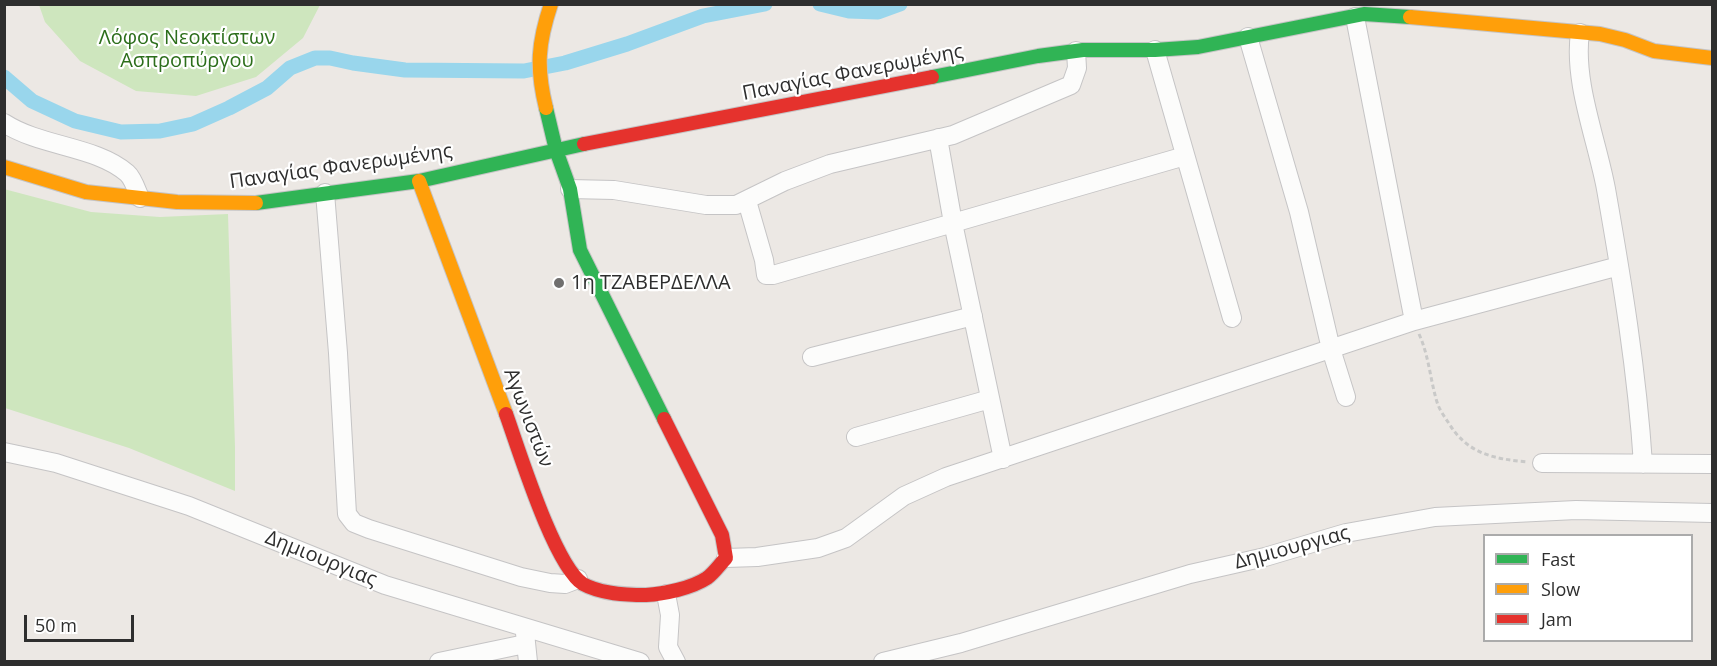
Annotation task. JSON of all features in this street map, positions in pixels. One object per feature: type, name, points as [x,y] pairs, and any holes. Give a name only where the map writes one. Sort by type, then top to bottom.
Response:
[{"type":"main road","points":[[551,4],[542,31],[539,81],[555,150],[570,189],[580,250],[722,535],[726,558]]},
{"type":"main road","name":"Παναγίας Φανερωμένης","points":[[4,166],[29,176],[86,192],[177,202],[253,202],[419,181],[555,150],[1038,56],[1076,51],[1198,47],[1361,12],[1600,34],[1654,51],[1713,58]]},
{"type":"main road","name":"Αγωνιστών","points":[[419,181],[552,539],[567,566],[582,583],[604,592],[636,595],[666,594],[707,578],[726,558]]},
{"type":"street","points":[[1361,12],[1414,321]]},
{"type":"street","points":[[1580,33],[1579,62],[1605,186],[1633,351],[1643,464]]},
{"type":"street","points":[[1248,37],[1299,212],[1331,349],[1346,397]]},
{"type":"street","points":[[1155,50],[1232,318]]},
{"type":"street","points":[[570,189],[614,190],[706,205],[736,205],[785,181],[830,164],[953,135],[1071,85],[1077,68],[1076,51]]},
{"type":"street","points":[[4,123],[20,133],[104,159],[129,174],[140,198]]},
{"type":"street","points":[[938,138],[953,223],[1003,459]]},
{"type":"street","points":[[747,201],[766,275],[773,275],[1185,156]]},
{"type":"street","points":[[325,193],[338,353],[347,514],[354,523],[369,529],[521,577],[565,584],[578,579]]},
{"type":"street","points":[[726,558],[757,557],[818,548],[846,538],[904,495],[946,477],[1414,321],[1619,266]]},
{"type":"street","points":[[812,357],[973,316]]},
{"type":"street","points":[[856,437],[990,399]]},
{"type":"street","name":"Δημιουργιας","points":[[4,452],[56,463],[189,506],[526,645],[640,662]]},
{"type":"street","points":[[1542,463],[1713,464]]},
{"type":"street","name":"Δημιουργιας","points":[[883,662],[961,643],[1190,574],[1265,557],[1346,533],[1435,517],[1564,510],[1713,513]]},
{"type":"street","points":[[666,594],[670,615],[668,647],[676,662]]},
{"type":"street","points":[[440,662],[526,645]]},
{"type":"path","points":[[1414,321],[1428,353],[1438,405],[1453,430],[1472,449],[1502,460],[1542,463]]},
{"type":"green space","name":"Λόφος Νεοκτίστων Ασπροπύργου","points":[[39,4],[320,5],[303,38],[256,77],[196,96],[136,91],[80,61],[45,22]]},
{"type":"green space","points":[[4,189],[91,212],[160,217],[228,214],[235,491],[129,448],[5,408]]},
{"type":"waterway","points":[[4,77],[32,101],[75,121],[121,132],[160,131],[193,124],[229,108],[267,88],[290,68],[315,58],[330,58],[405,70],[524,71],[565,63],[627,44],[703,16],[765,4]]},
{"type":"waterway","points":[[820,4],[849,11],[878,12],[900,4]]},
{"type":"traffic: fast","points":[[932,77],[1038,56],[1083,50],[1155,50],[1198,47],[1364,14],[1410,17]]},
{"type":"traffic: fast","points":[[546,108],[556,150],[570,189],[580,250],[664,419]]},
{"type":"traffic: fast","points":[[256,203],[419,181],[584,144]]},
{"type":"traffic: slow","points":[[546,108],[541,80],[540,55],[543,31],[551,4]]},
{"type":"traffic: slow","points":[[1410,17],[1600,34],[1654,51],[1712,58]]},
{"type":"traffic: slow","points":[[4,167],[86,192],[177,202],[256,203]]},
{"type":"traffic: slow","points":[[419,181],[506,414]]},
{"type":"traffic: jam","points":[[584,144],[932,77]]},
{"type":"traffic: jam","points":[[506,414],[538,505],[572,573],[583,584],[590,587],[630,595],[661,593],[694,585],[710,576],[726,558],[722,535],[664,419]]},
{"type":"place","name":"1η ΤΖΑΒΕΡΔΕΛΛΑ","points":[[559,283]]}]
